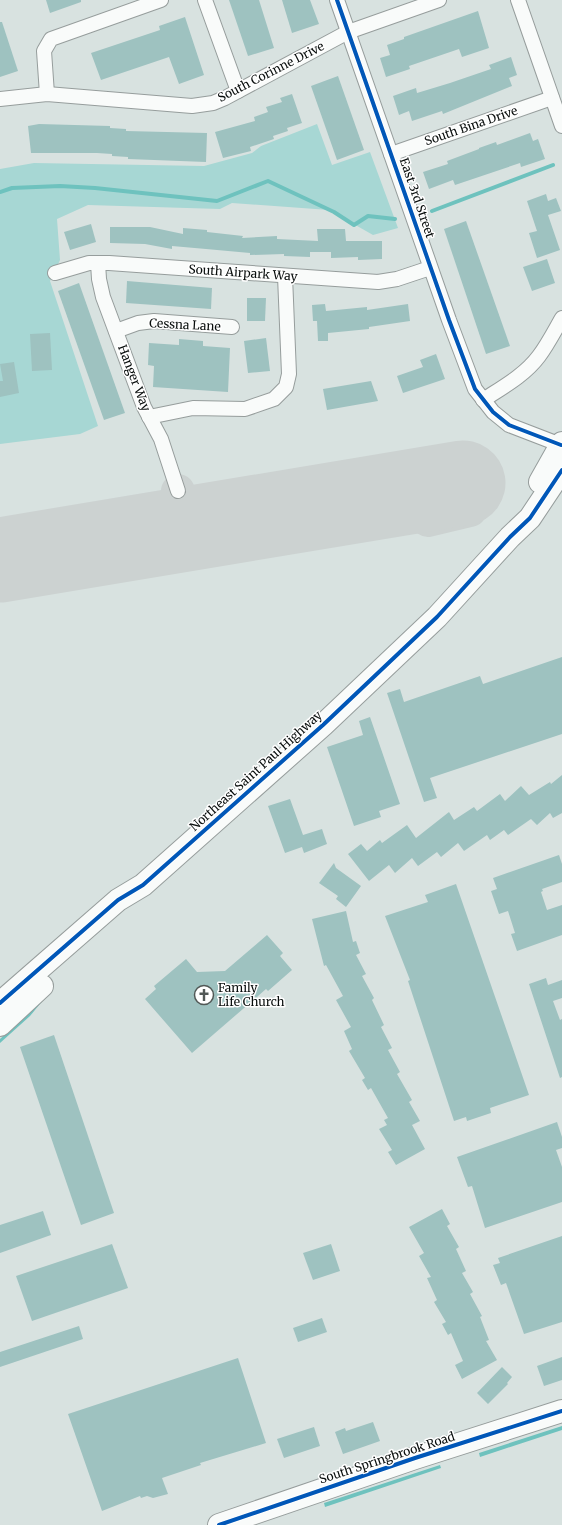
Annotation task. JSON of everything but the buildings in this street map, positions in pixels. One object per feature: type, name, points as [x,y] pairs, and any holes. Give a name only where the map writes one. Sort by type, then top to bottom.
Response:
[{"type":"main road","points":[[510,537],[522,511],[562,444]]},
{"type":"main road","points":[[510,537],[530,518],[562,470]]},
{"type":"main road","name":"Northeast Saint Paul Highway","points":[[0,1025],[125,908],[143,885],[392,661],[438,617],[510,537]]},
{"type":"main road","name":"Northeast Saint Paul Highway","points":[[0,1004],[118,900],[143,885]]},
{"type":"main road","name":"South Springbrook Road","points":[[219,1525],[415,1458],[508,1430],[562,1411]]},
{"type":"street","points":[[47,94],[44,51],[52,39],[161,0]]},
{"type":"street","points":[[206,0],[238,91]]},
{"type":"street","name":"East 3rd Street","points":[[337,0],[430,268],[469,375],[482,400],[509,425],[562,444]]},
{"type":"street","name":"South Corinne Drive","points":[[0,99],[47,94],[192,106],[213,103],[348,32],[439,0]]},
{"type":"street","points":[[518,0],[562,126]]},
{"type":"street","name":"South Bina Drive","points":[[391,154],[552,98]]},
{"type":"street","name":"South Airpark Way","points":[[55,273],[78,266],[98,263],[378,282],[397,279],[430,268]]},
{"type":"street","name":"Hanger Way","points":[[98,263],[99,280],[116,331],[144,407],[161,439],[178,491]]},
{"type":"street","points":[[149,417],[193,408],[245,410],[274,399],[286,387],[289,374],[286,276]]},
{"type":"street","points":[[482,400],[521,374],[530,366],[540,355],[562,318]]},
{"type":"street","name":"Cessna Lane","points":[[116,331],[138,323],[154,321],[232,327]]},
{"type":"shaded area","points":[[317,124],[332,165],[370,152],[398,228],[373,235],[329,210],[232,203],[220,209],[88,205],[57,219],[60,260],[50,281],[98,426],[80,434],[0,444],[0,169],[34,163],[204,166],[252,153],[261,146]]},
{"type":"shaded area","points":[[44,999],[30,1016],[0,1043],[0,1039]]},
{"type":"shaded area","points":[[562,1426],[562,1430],[480,1457],[479,1453]]},
{"type":"shaded area","points":[[440,1465],[441,1468],[325,1507],[324,1503]]},
{"type":"waterway","points":[[432,211],[553,165]]},
{"type":"waterway","points":[[0,192],[12,188],[60,186],[95,188],[217,201],[268,181],[334,212],[354,225],[368,216],[395,219]]},
{"type":"taxiway","points":[[402,493],[417,512],[428,520],[470,510],[474,504],[472,491],[463,483]]},
{"type":"taxiway","points":[[178,491],[186,529]]},
{"type":"runway","points":[[0,560],[463,483]]},
{"type":"cycle path","points":[[337,0],[449,320],[475,389],[493,412],[509,425],[561,445]]},
{"type":"cycle path","points":[[0,1003],[118,900],[143,885],[323,725],[437,617],[510,537],[530,518],[562,470]]},
{"type":"cycle path","points":[[219,1525],[415,1458],[562,1411]]},
{"type":"place","name":"Family Life Church","points":[[204,995]]}]
